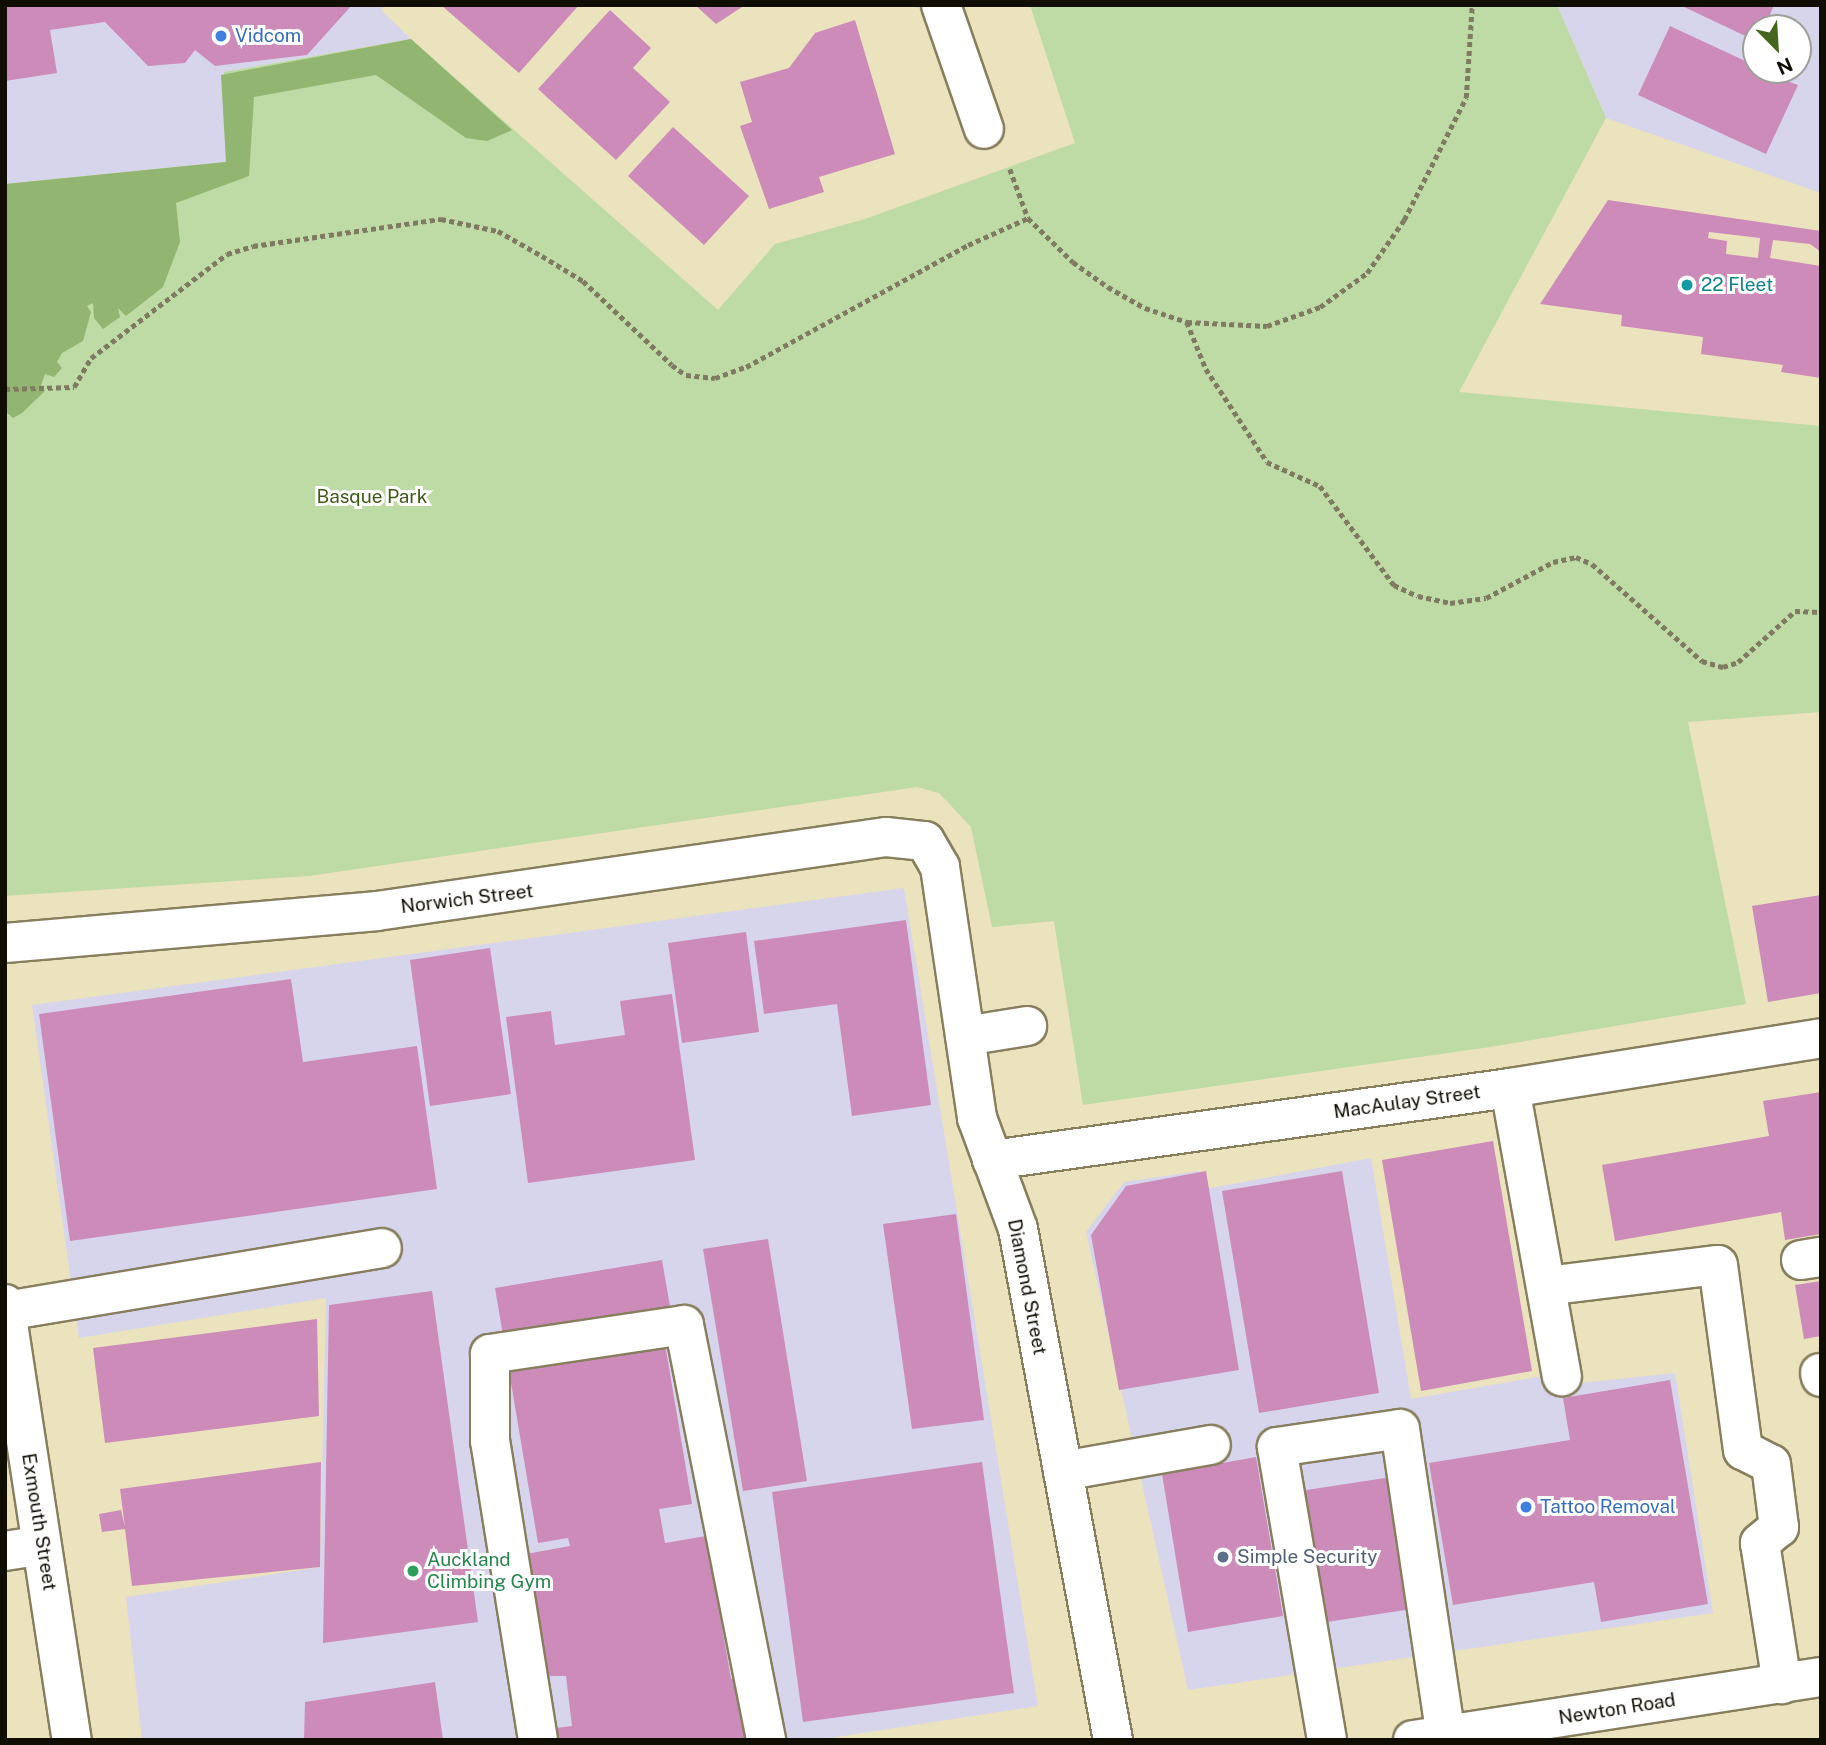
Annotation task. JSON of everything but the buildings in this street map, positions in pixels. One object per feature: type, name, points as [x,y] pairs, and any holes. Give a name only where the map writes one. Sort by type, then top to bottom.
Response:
[{"type":"street","points":[[941,5],[984,129]]},
{"type":"street","name":"Norwich Street","points":[[5,943],[377,911],[886,837],[925,841]]},
{"type":"street","name":"Diamond Street","points":[[925,841],[940,866],[977,1118],[1018,1229],[1114,1740]]},
{"type":"street","points":[[965,1036],[1027,1026]]},
{"type":"street","name":"MacAulay Street","points":[[992,1160],[1510,1088],[1821,1038]]},
{"type":"street","points":[[1510,1088],[1562,1377]]},
{"type":"street","points":[[6,1307],[382,1248]]},
{"type":"street","points":[[1546,1286],[1718,1265],[1743,1450],[1771,1464],[1779,1527],[1760,1543],[1782,1684]]},
{"type":"street","name":"Exmouth Street","points":[[6,1307],[72,1740]]},
{"type":"street","points":[[538,1740],[490,1441],[490,1354],[684,1325],[766,1740]]},
{"type":"street","points":[[1327,1740],[1277,1447],[1400,1429],[1429,1737]]},
{"type":"street","points":[[1063,1471],[1211,1445]]},
{"type":"street","points":[[5,1551],[42,1545]]},
{"type":"street","name":"Newton Road","points":[[1429,1737],[1564,1729],[1821,1677]]},
{"type":"path","points":[[984,129],[1004,157],[1028,218],[1073,262],[1108,287],[1145,308],[1186,322],[1267,326],[1320,307],[1367,273],[1423,186],[1466,98],[1472,5]]},
{"type":"path","points":[[5,389],[74,387],[91,358],[227,254],[253,246],[441,219],[498,231],[542,256],[583,281],[672,365],[686,374],[715,378],[746,367],[968,245],[1028,218]]},
{"type":"path","points":[[1186,322],[1206,369],[1268,462],[1320,486],[1394,585],[1418,596],[1450,603],[1486,598],[1553,562],[1576,557],[1592,564],[1702,661],[1723,667],[1738,662],[1795,611],[1821,612]]},
{"type":"shaded area","points":[[5,5],[385,5],[381,10],[411,39],[225,72],[227,162],[5,184]]},
{"type":"shaded area","points":[[1557,5],[1821,5],[1821,193],[1606,118]]},
{"type":"shaded area","points":[[904,888],[1038,1706],[817,1740],[142,1740],[126,1597],[320,1567],[326,1298],[79,1338],[32,1005]]},
{"type":"shaded area","points":[[1371,1158],[1411,1399],[1555,1374],[1561,1385],[1675,1373],[1713,1613],[1188,1690],[1086,1232],[1124,1182],[1198,1171],[1206,1189]]},
{"type":"green space","name":"Basque Park","points":[[1030,5],[1557,5],[1606,118],[1459,392],[1821,426],[1821,712],[1688,722],[1746,1004],[1490,1047],[1083,1105],[1054,921],[992,927],[971,827],[939,793],[917,787],[309,876],[5,896],[5,184],[226,162],[224,72],[411,39],[718,310],[775,244],[865,219],[1075,143]]},
{"type":"green space","points":[[411,39],[512,130],[487,141],[466,138],[376,75],[254,97],[249,176],[176,203],[180,242],[163,287],[126,316],[118,308],[120,317],[103,329],[94,318],[93,303],[87,306],[91,312],[83,341],[62,353],[57,362],[62,368],[54,377],[45,374],[41,385],[45,391],[13,418],[5,411],[5,184],[226,162],[221,75]]},
{"type":"place","name":"Vidcom","points":[[221,36]]},
{"type":"place","name":"22 Fleet","points":[[1687,285]]},
{"type":"place","name":"Tattoo Removal","points":[[1526,1507]]},
{"type":"place","name":"Simple Security","points":[[1223,1557]]},
{"type":"place","name":"Auckland Climbing Gym","points":[[413,1571]]}]
